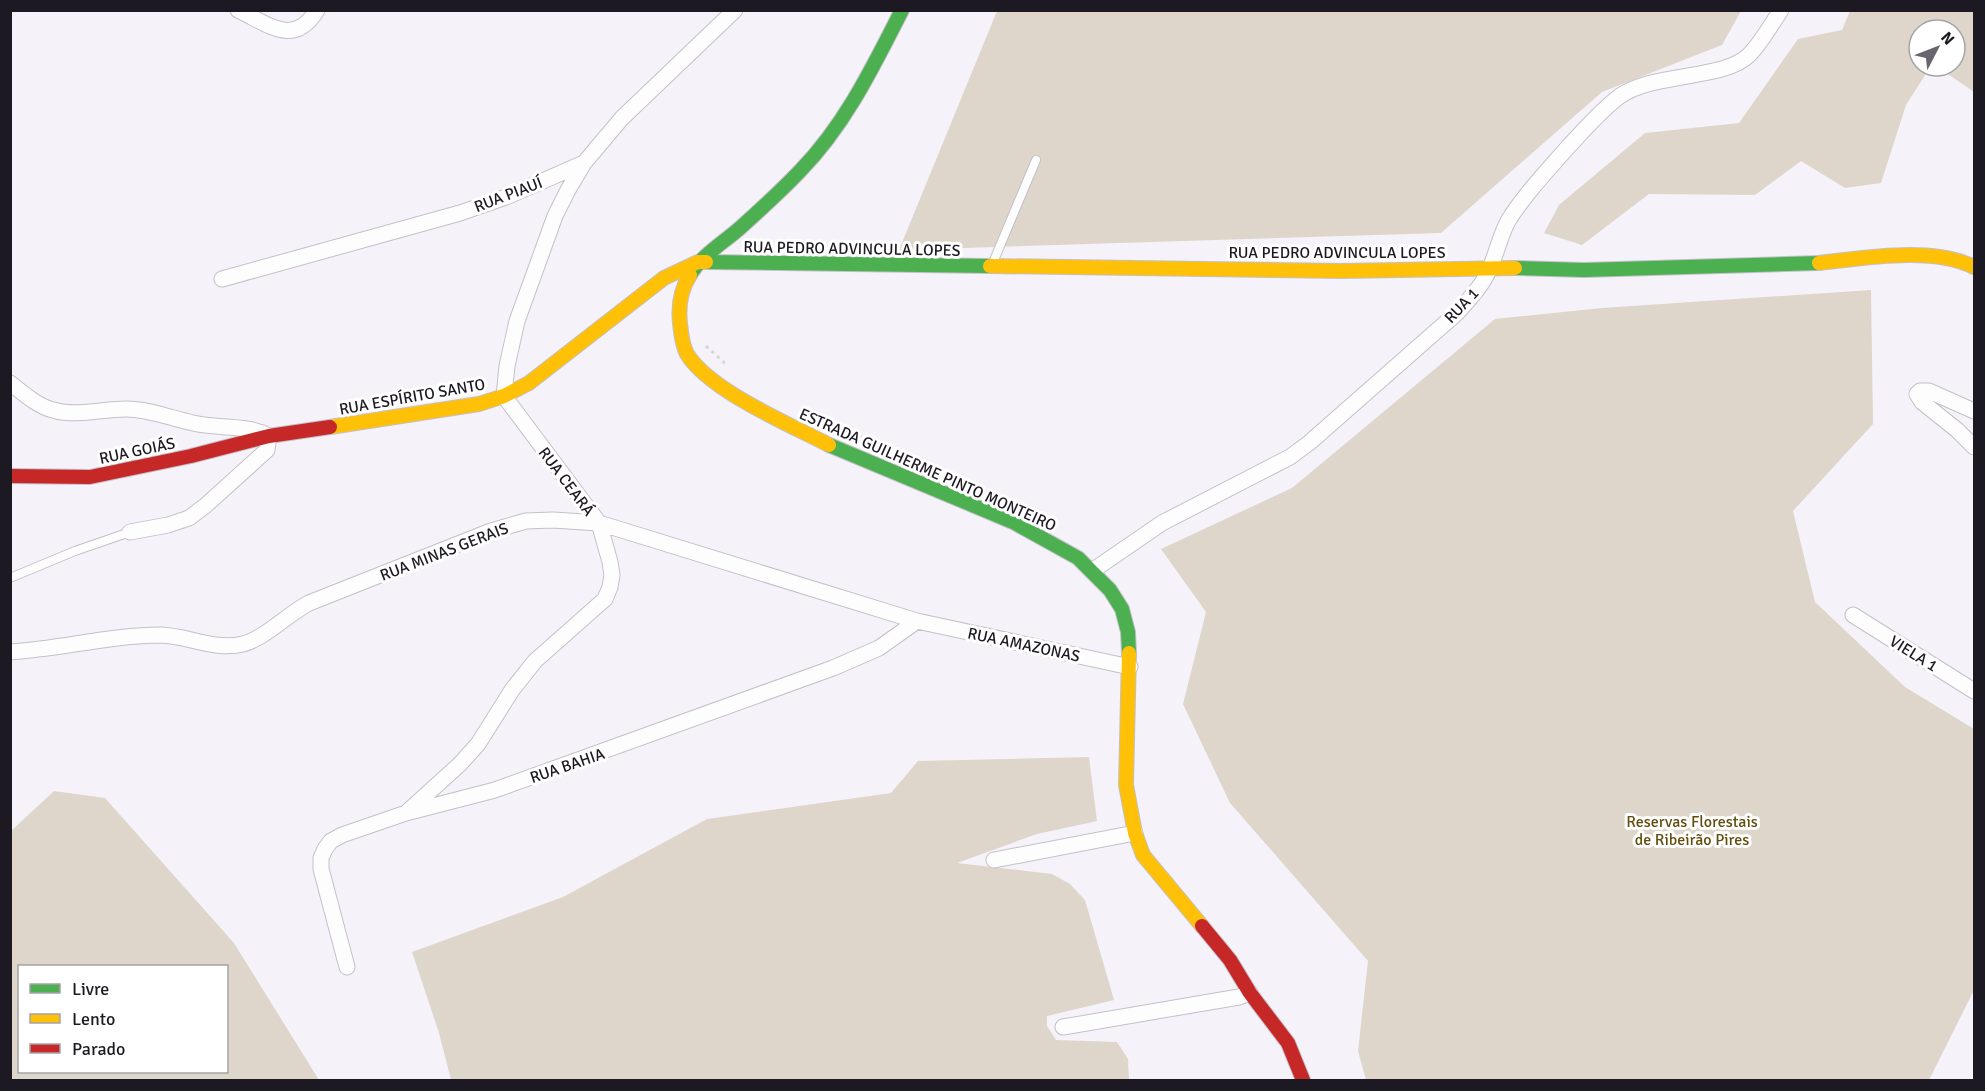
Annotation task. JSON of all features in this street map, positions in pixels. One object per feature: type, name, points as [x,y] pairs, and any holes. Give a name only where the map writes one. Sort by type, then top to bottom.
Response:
[{"type":"street","points":[[238,10],[275,29],[290,32],[300,29],[317,10]]},
{"type":"street","name":"RUA PIAUÍ","points":[[222,279],[460,213],[506,197],[584,163],[622,118],[735,10]]},
{"type":"street","name":"ESTRADA GUILHERME PINTO MONTEIRO","points":[[902,10],[864,86],[836,128],[801,170],[740,228],[698,262],[682,288],[679,315],[686,352],[699,369],[738,398],[831,446],[1012,522],[1078,558],[1110,590],[1122,609],[1128,632],[1130,667],[1126,785],[1135,833],[1143,855],[1230,960],[1250,993],[1288,1043],[1303,1080]]},
{"type":"street","name":"RUA 1","points":[[1092,571],[1162,524],[1269,470],[1309,443],[1458,312],[1474,293],[1490,267],[1508,223],[1530,189],[1599,114],[1621,96],[1637,87],[1724,68],[1740,62],[1749,55],[1781,10]]},
{"type":"street","points":[[504,396],[507,366],[517,321],[555,216],[584,163]]},
{"type":"street","name":"RUA PEDRO ADVINCULA LOPES","points":[[698,262],[1342,272],[1490,267],[1584,270],[1802,265],[1896,255],[1933,257],[1964,262],[1974,267]]},
{"type":"street","name":"RUA ESPÍRITO SANTO","points":[[269,436],[479,404],[504,396],[529,383],[664,278],[698,262]]},
{"type":"street","points":[[10,383],[33,401],[52,410],[73,413],[143,409],[194,424],[256,430],[269,436],[267,450],[189,518],[168,525],[130,532]]},
{"type":"street","points":[[1974,411],[1929,391],[1920,390],[1917,394],[1918,398],[1958,429],[1974,447]]},
{"type":"street","name":"RUA CEARÁ","points":[[406,813],[460,764],[478,744],[512,690],[535,662],[604,599],[610,587],[612,575],[610,562],[598,523],[504,396]]},
{"type":"street","name":"RUA GOIÁS","points":[[10,476],[90,477],[191,456],[269,436]]},
{"type":"street","name":"RUA MINAS GERAIS","points":[[10,652],[163,635],[223,646],[244,644],[262,635],[309,603],[491,531],[526,521],[553,520],[598,523],[917,621]]},
{"type":"street","name":"VIELA 1","points":[[1853,615],[1974,691]]},
{"type":"street","name":"RUA AMAZONAS","points":[[917,621],[1130,667]]},
{"type":"street","name":"RUA BAHIA","points":[[348,967],[321,868],[321,858],[331,842],[342,835],[406,813],[495,790],[833,668],[879,648],[917,621]]},
{"type":"street","points":[[994,860],[1135,833]]},
{"type":"street","points":[[1063,1027],[1239,998],[1250,993]]},
{"type":"lane","points":[[992,267],[1036,160]]},
{"type":"lane","points":[[10,578],[75,551],[130,532]]},
{"type":"path","points":[[704,344],[733,370]]},
{"type":"path","points":[[830,423],[902,454]]},
{"type":"green space","points":[[997,11],[1741,11],[1722,45],[1602,92],[1441,233],[899,250]]},
{"type":"green space","points":[[1850,11],[1974,11],[1974,92],[1954,78],[1967,78],[1967,18],[1907,18],[1907,78],[1923,78],[1906,105],[1881,183],[1845,188],[1801,161],[1755,195],[1649,194],[1582,245],[1544,233],[1559,205],[1645,133],[1739,123],[1798,39],[1842,30]]},
{"type":"green space","name":"Reservas Florestais de Ribeirão Pires","points":[[1871,290],[1873,424],[1793,511],[1815,602],[1905,687],[1974,729],[1974,990],[1929,1080],[1366,1080],[1358,1051],[1368,961],[1230,803],[1183,704],[1206,612],[1161,549],[1292,488],[1495,319],[1602,308]]},
{"type":"green space","points":[[1089,757],[1097,821],[1037,834],[957,863],[1052,874],[1070,884],[1085,900],[1114,1000],[1047,1016],[1047,1026],[1056,1040],[1117,1042],[1128,1059],[1129,1080],[451,1080],[439,1033],[412,952],[563,897],[707,819],[891,793],[918,761]]},
{"type":"green space","points":[[54,791],[105,798],[234,943],[319,1080],[11,1080],[11,831]]},
{"type":"traffic: fast","points":[[690,275],[707,255],[770,200],[816,153],[857,95],[902,10]]},
{"type":"traffic: fast","points":[[706,262],[990,266]]},
{"type":"traffic: fast","points":[[1515,268],[1584,270],[1819,263]]},
{"type":"traffic: fast","points":[[829,445],[1013,522],[1078,558],[1110,590],[1122,609],[1128,632],[1129,653]]},
{"type":"traffic: slow","points":[[1819,263],[1919,255],[1939,257],[1974,267]]},
{"type":"traffic: slow","points":[[330,427],[479,404],[504,396],[529,383],[664,278],[698,262],[706,262]]},
{"type":"traffic: slow","points":[[990,266],[1342,271],[1515,268]]},
{"type":"traffic: slow","points":[[690,275],[681,298],[680,323],[685,350],[698,368],[731,394],[829,445]]},
{"type":"traffic: slow","points":[[1129,653],[1126,785],[1135,833],[1143,855],[1202,926]]},
{"type":"traffic: jam","points":[[10,476],[90,477],[191,456],[269,436],[330,427]]},
{"type":"traffic: jam","points":[[1202,926],[1230,960],[1250,993],[1288,1043],[1303,1080]]}]
